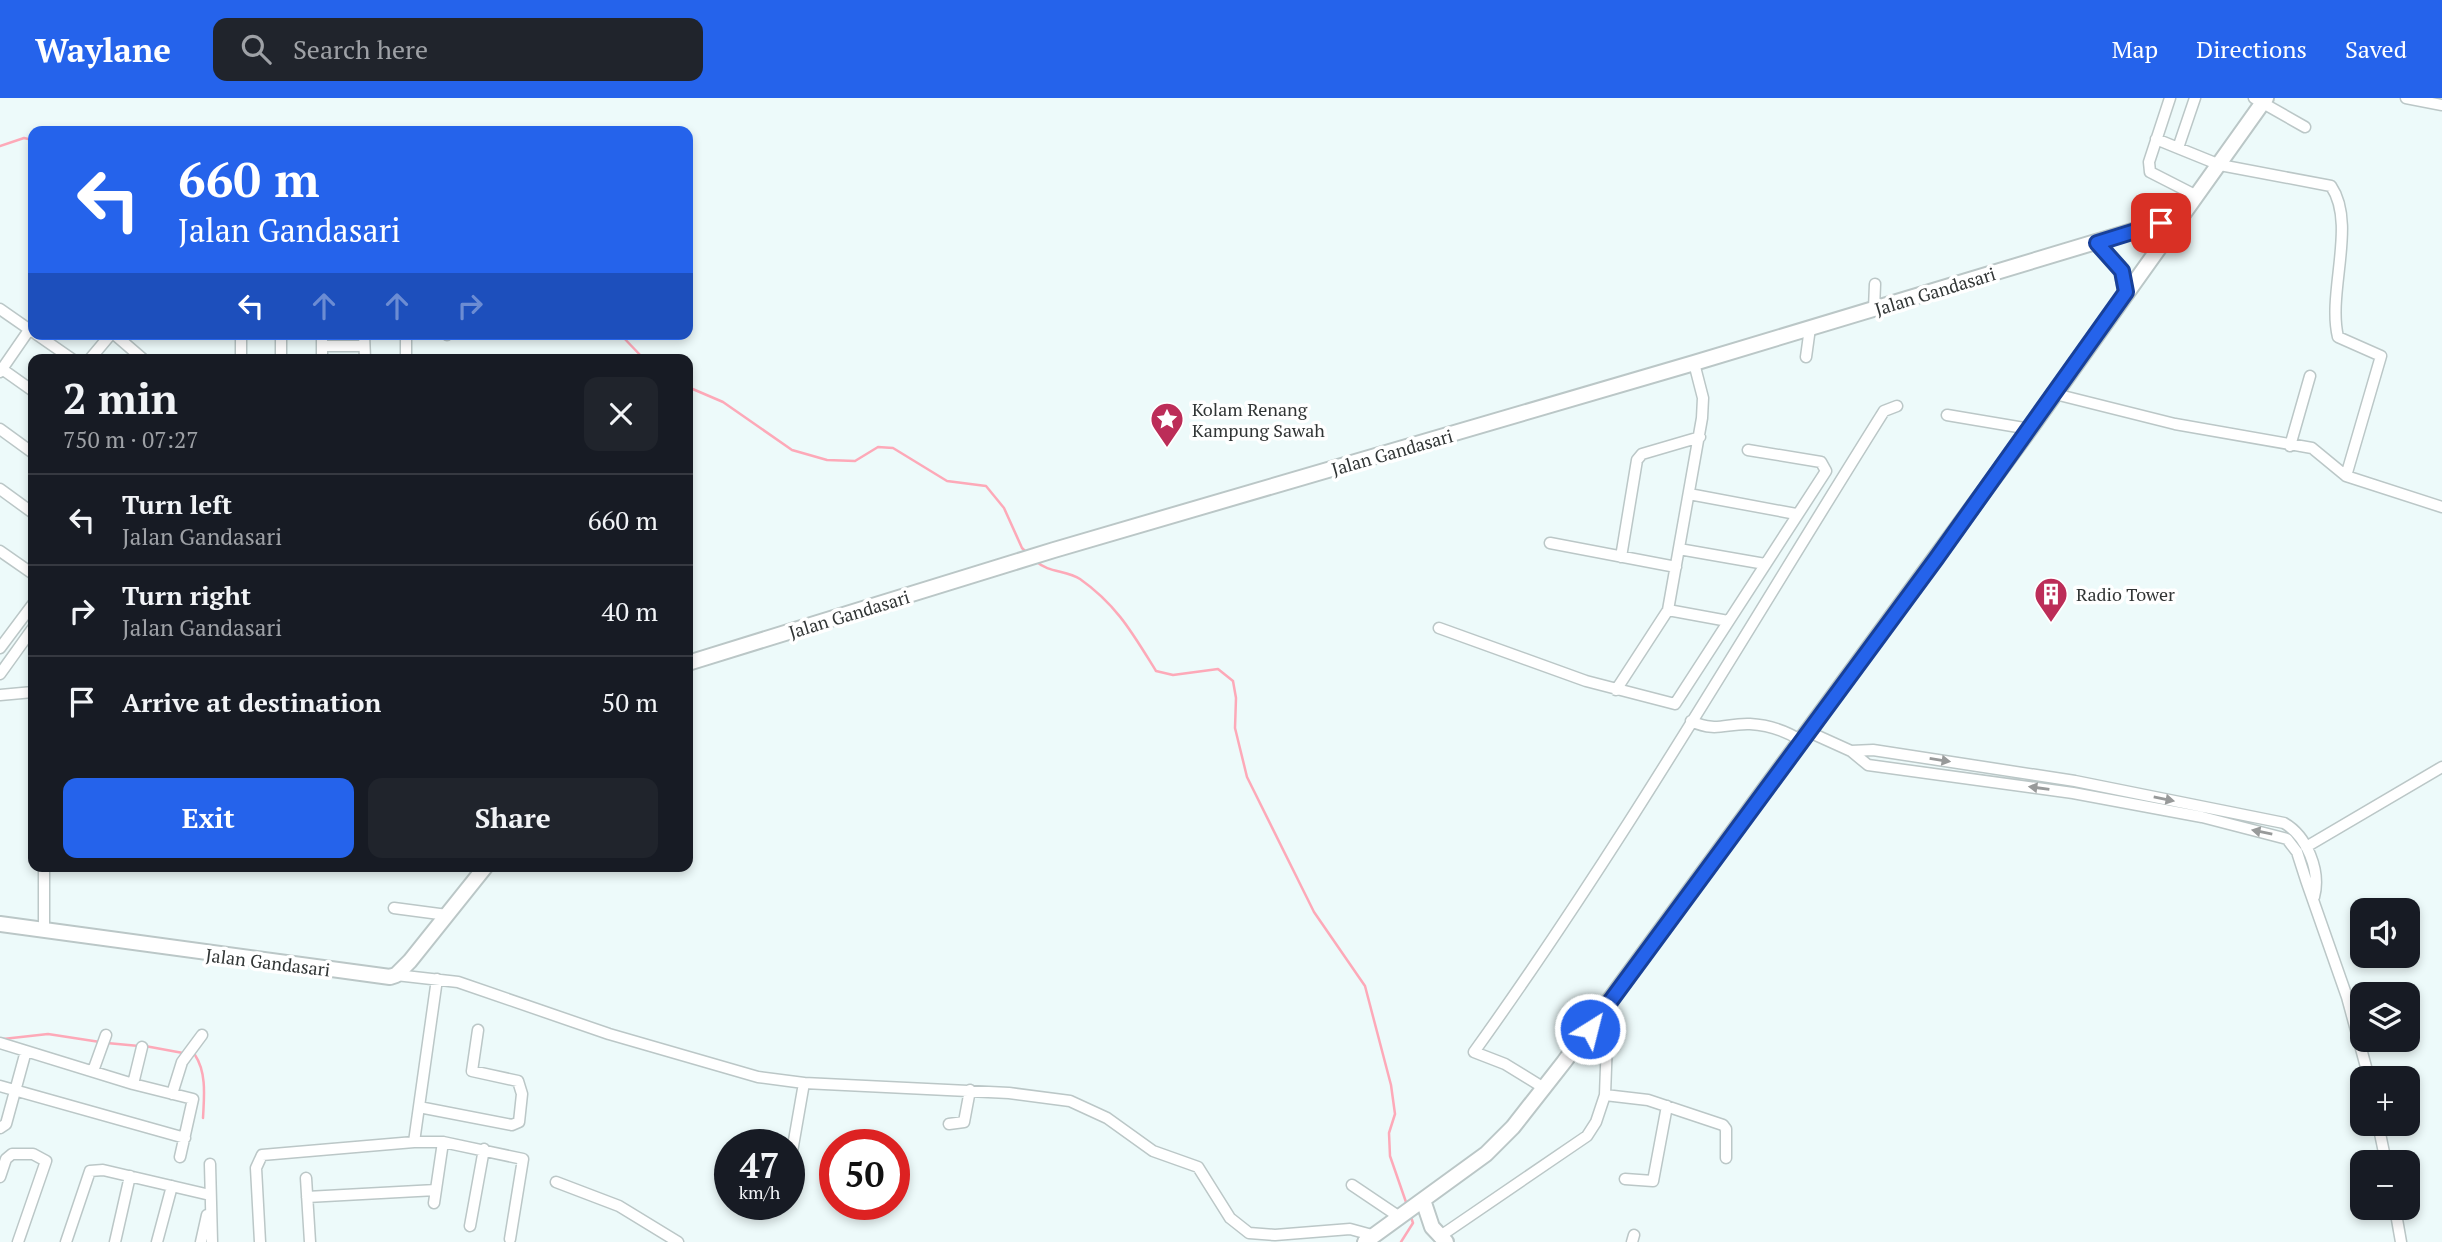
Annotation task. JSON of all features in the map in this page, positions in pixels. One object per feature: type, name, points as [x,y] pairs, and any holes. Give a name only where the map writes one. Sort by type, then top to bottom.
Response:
[{"type":"street","points":[[2170,98],[2149,162],[2150,172],[2197,197]]},
{"type":"street","points":[[2178,148],[2194,98]]},
{"type":"street","points":[[2409,98],[2442,105]]},
{"type":"street","points":[[396,975],[472,986],[609,1034],[746,1074],[804,1083],[970,1090],[1070,1101],[1107,1118],[1153,1151],[1198,1167],[1230,1218],[1249,1233],[1275,1235],[1354,1229],[1368,1238],[1486,1154],[1544,1088],[2030,429],[2126,292],[2197,197],[2261,100],[2305,127]]},
{"type":"street","points":[[2156,139],[2220,164],[2331,186],[2341,220],[2335,289],[2337,337],[2378,352],[2381,356],[2346,476]]},
{"type":"street","name":"Jalan Gandasari","points":[[693,661],[1054,550],[1694,363],[2182,216]]},
{"type":"street","points":[[2097,243],[2122,271],[2126,292]]},
{"type":"street","points":[[1874,309],[1875,284]]},
{"type":"street","points":[[0,309],[28,329]]},
{"type":"street","points":[[1807,357],[1810,328]]},
{"type":"street","points":[[28,338],[1,371],[28,388]]},
{"type":"street","points":[[45,340],[65,354]]},
{"type":"street","points":[[95,354],[107,340]]},
{"type":"street","points":[[120,340],[137,354]]},
{"type":"street","points":[[322,340],[322,354]]},
{"type":"street","points":[[364,340],[365,354]]},
{"type":"street","points":[[322,346],[364,346]]},
{"type":"street","points":[[1616,690],[1668,610],[1700,437],[1703,398],[1694,363]]},
{"type":"street","points":[[2290,446],[2310,376]]},
{"type":"street","points":[[2054,394],[2175,424],[2319,451],[2346,476],[2442,507]]},
{"type":"street","points":[[1544,1088],[1505,1064],[1474,1052],[1550,946],[1884,411],[1897,406]]},
{"type":"street","points":[[1947,415],[2030,429]]},
{"type":"street","points":[[0,429],[28,449]]},
{"type":"street","points":[[1621,557],[1637,460],[1642,454],[1700,437]]},
{"type":"street","points":[[1439,628],[1616,690],[1675,704],[1826,471],[1826,465],[1748,450]]},
{"type":"street","points":[[0,489],[28,509]]},
{"type":"street","points":[[1689,494],[1796,514]]},
{"type":"street","points":[[1550,543],[1676,567]]},
{"type":"street","points":[[1679,549],[1765,564]]},
{"type":"street","points":[[0,565],[4,553],[28,570]]},
{"type":"street","points":[[1668,610],[1728,621]]},
{"type":"street","points":[[0,648],[28,611]]},
{"type":"street","points":[[0,674],[28,635]]},
{"type":"street","points":[[0,695],[28,692]]},
{"type":"street","points":[[1691,721],[1719,729],[1749,724],[1806,736],[1852,751],[1873,750],[2086,783],[2203,812],[2287,839],[2297,852],[2347,997],[2366,1066]]},
{"type":"street","points":[[1852,751],[1868,765],[2284,823],[2297,832],[2306,847],[2315,879],[2312,900]]},
{"type":"street","points":[[1966,777],[1968,765]]},
{"type":"street","points":[[2306,847],[2442,767]]},
{"type":"street","points":[[2085,795],[2086,783]]},
{"type":"street","points":[[44,872],[44,931]]},
{"type":"street","points":[[396,975],[481,872]]},
{"type":"street","points":[[394,908],[447,915]]},
{"type":"street","name":"Jalan Gandasari","points":[[0,924],[386,977],[396,975]]},
{"type":"street","points":[[414,1142],[437,979]]},
{"type":"street","points":[[1419,1203],[1442,1239],[1587,1136],[1605,1095],[1607,1040],[1590,1029]]},
{"type":"street","points":[[419,1107],[512,1125],[519,1122],[522,1094],[518,1081],[472,1071],[478,1030]]},
{"type":"street","points":[[172,1094],[190,1053],[202,1035]]},
{"type":"street","points":[[93,1071],[104,1040]]},
{"type":"street","points":[[0,1043],[134,1084],[194,1099],[180,1157]]},
{"type":"street","points":[[134,1084],[142,1047]]},
{"type":"street","points":[[0,1128],[6,1124],[26,1051]]},
{"type":"street","points":[[796,1129],[804,1083]]},
{"type":"street","points":[[0,1086],[185,1138]]},
{"type":"street","points":[[949,1124],[964,1122],[970,1090]]},
{"type":"street","points":[[1605,1095],[1627,1096],[1667,1106],[1725,1127],[1726,1158]]},
{"type":"street","points":[[1625,1179],[1653,1181],[1667,1106]]},
{"type":"street","points":[[260,1242],[256,1168],[262,1155],[414,1142],[443,1142],[523,1158],[510,1239]]},
{"type":"street","points":[[434,1203],[443,1142]]},
{"type":"street","points":[[470,1226],[484,1149]]},
{"type":"street","points":[[0,1176],[6,1159],[12,1154],[33,1154],[45,1160],[45,1170],[18,1242]]},
{"type":"street","points":[[210,1164],[212,1242]]},
{"type":"street","points":[[66,1242],[90,1171],[96,1169],[172,1186],[210,1199]]},
{"type":"street","points":[[114,1242],[130,1177]]},
{"type":"street","points":[[306,1178],[310,1242]]},
{"type":"street","points":[[556,1182],[619,1206],[677,1242]]},
{"type":"street","points":[[1352,1185],[1400,1215]]},
{"type":"street","points":[[157,1242],[172,1186]]},
{"type":"street","points":[[307,1197],[436,1190]]},
{"type":"street","points":[[201,1242],[210,1199]]},
{"type":"street","points":[[2397,1220],[2401,1242]]},
{"type":"waterway","points":[[0,146],[28,139]]},
{"type":"waterway","points":[[626,340],[639,354]]},
{"type":"waterway","points":[[693,389],[723,402],[792,450],[827,460],[855,461],[878,447],[893,448],[947,481],[986,486],[1004,508],[1022,548],[1028,554]]},
{"type":"waterway","points":[[1036,561],[1046,568],[1080,579],[1104,599],[1123,621],[1156,671],[1173,675],[1218,669],[1233,681],[1236,698],[1235,728],[1247,777],[1314,912],[1365,986],[1391,1085],[1395,1114],[1389,1133],[1390,1156],[1407,1205]]},
{"type":"waterway","points":[[3,1039],[48,1034],[100,1042]]},
{"type":"waterway","points":[[107,1043],[139,1046]]},
{"type":"waterway","points":[[145,1046],[183,1053]]},
{"type":"waterway","points":[[190,1054],[195,1055],[199,1062],[203,1078],[203,1118]]},
{"type":"waterway","points":[[1401,1242],[1413,1223],[1410,1214]]},
{"type":"place","name":"Kolam Renang Kampung Sawah","points":[[1167,449]]},
{"type":"place","name":"Radio Tower","points":[[2051,624]]},
{"type":"route","points":[[1590,1029],[1936,559],[2126,292],[2126,280],[2122,271],[2097,243],[2161,223]]}]
